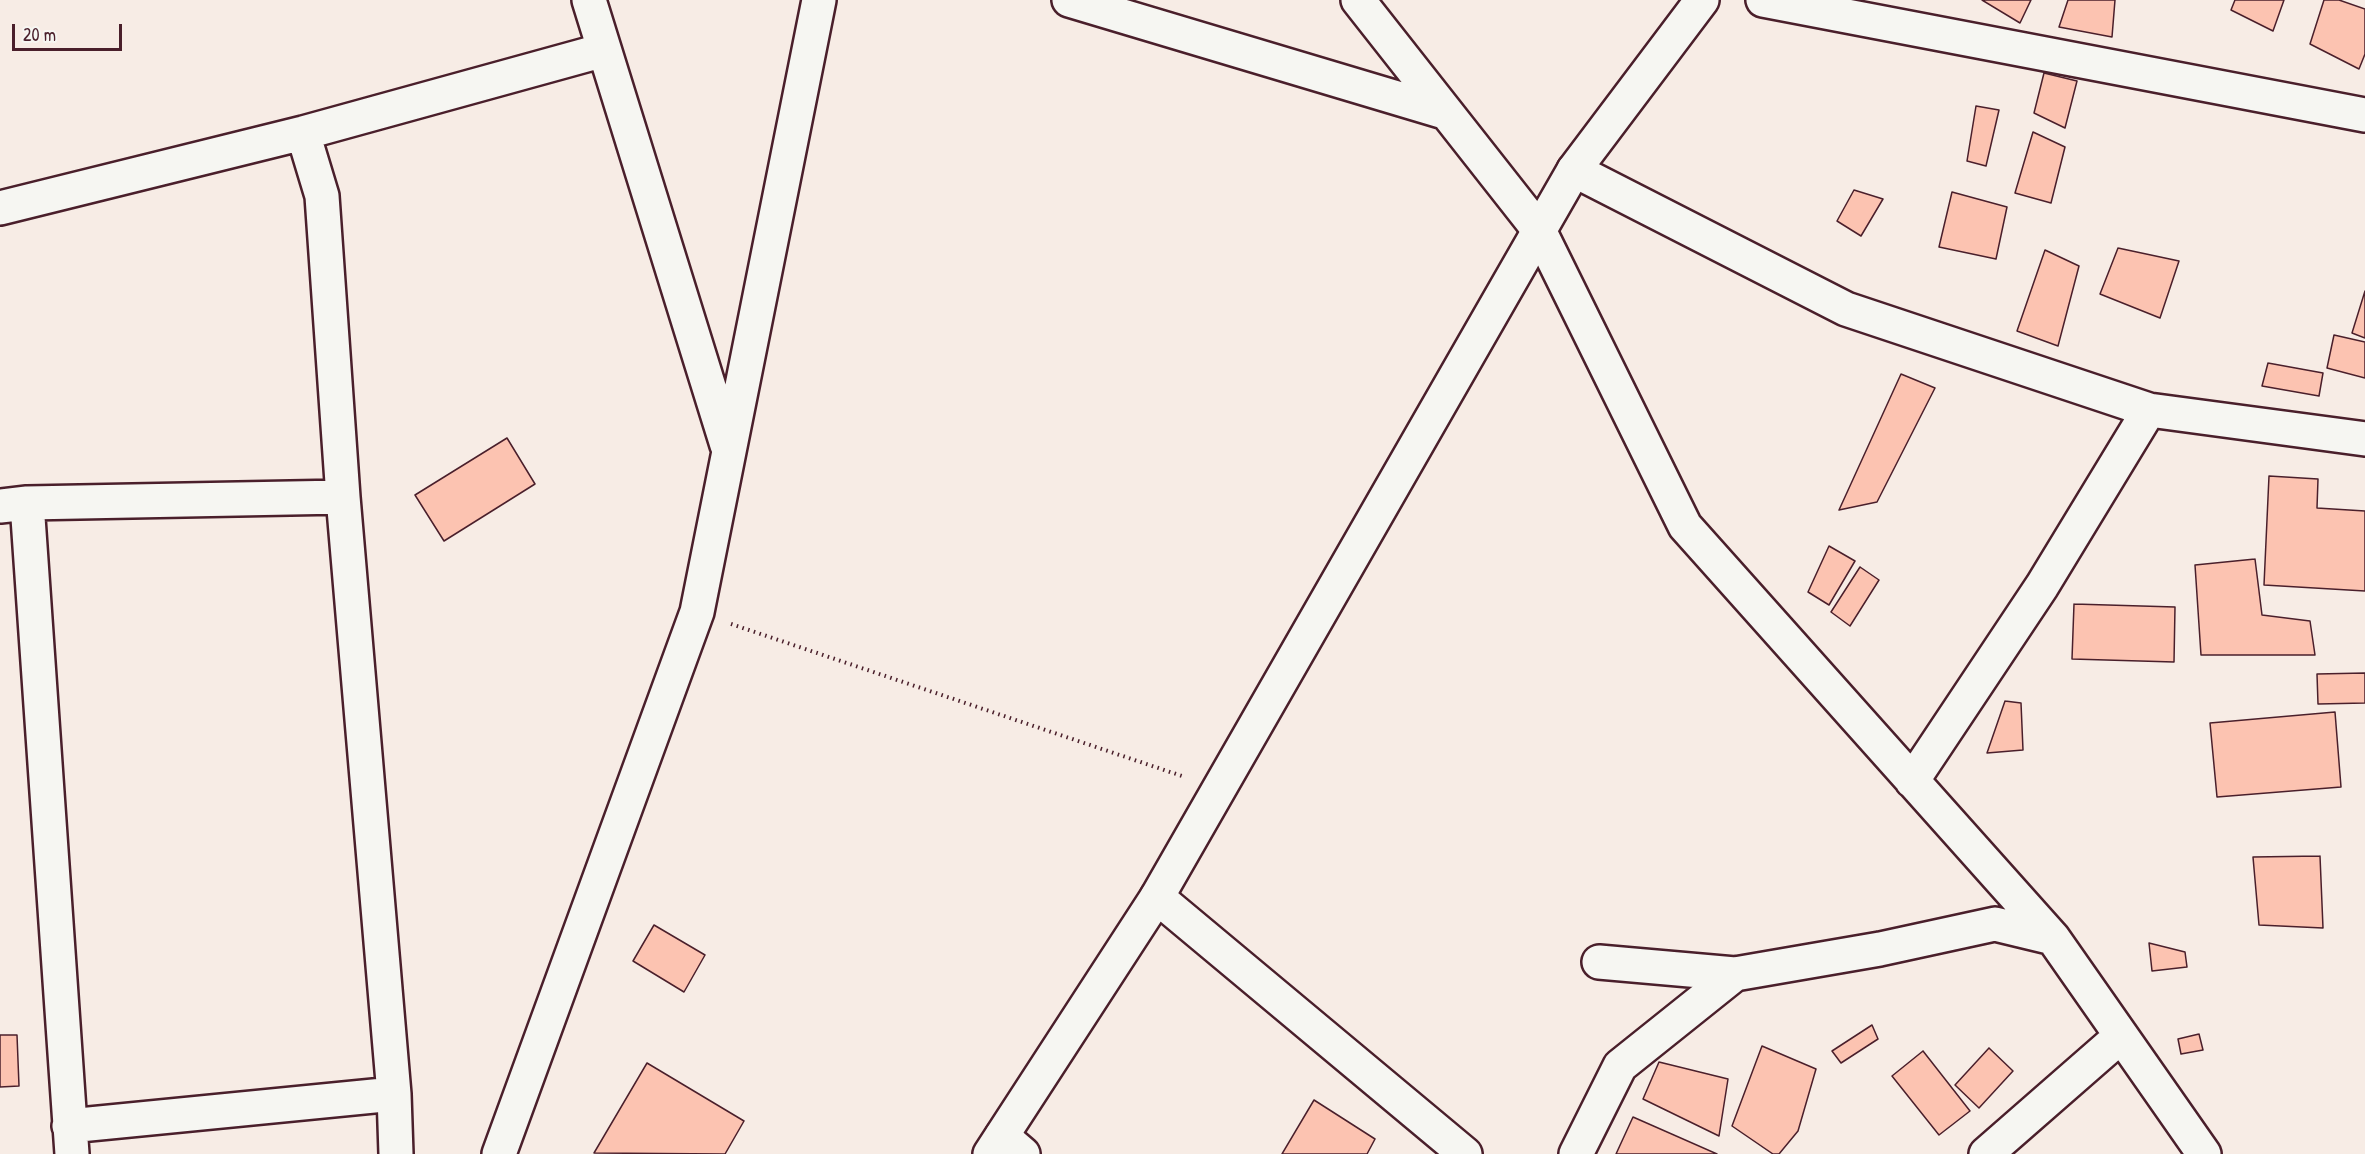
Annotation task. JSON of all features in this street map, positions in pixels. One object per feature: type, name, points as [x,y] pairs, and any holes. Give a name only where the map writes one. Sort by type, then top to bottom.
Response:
[{"type":"street","points":[[589,0],[728,448]]},
{"type":"street","points":[[499,1154],[697,612],[819,0]]},
{"type":"street","points":[[1069,0],[1444,112]]},
{"type":"street","points":[[1358,0],[1539,230],[1685,526],[2053,938],[2204,1154]]},
{"type":"street","points":[[1005,1148],[1157,897],[1574,170],[1702,0]]},
{"type":"street","points":[[1763,0],[2365,115]]},
{"type":"street","points":[[0,208],[303,133],[604,50]]},
{"type":"street","points":[[303,133],[322,196],[343,497],[394,1094],[396,1154]]},
{"type":"street","points":[[1574,170],[1846,309],[2149,410],[2365,439]]},
{"type":"street","points":[[1912,781],[2042,586],[2149,410]]},
{"type":"street","points":[[343,497],[14,505],[70,1140],[394,1094]]},
{"type":"street","points":[[1157,897],[1465,1154]]},
{"type":"street","points":[[1599,962],[1735,974],[1880,949],[1995,924],[2053,938]]},
{"type":"street","points":[[1576,1154],[1620,1066],[1735,974]]},
{"type":"street","points":[[1986,1154],[2121,1036]]},
{"type":"path","points":[[697,612],[1219,788]]},
{"type":"building","points":[[1982,0],[2031,0],[2020,23]]},
{"type":"building","points":[[2068,0],[2115,0],[2112,37],[2059,27]]},
{"type":"building","points":[[2235,0],[2284,0],[2273,31],[2231,10]]},
{"type":"building","points":[[2324,0],[2339,0],[2365,9],[2365,54],[2359,69],[2310,44]]},
{"type":"building","points":[[2044,73],[2077,81],[2065,128],[2034,113]]},
{"type":"building","points":[[1976,106],[1999,110],[1986,166],[1967,161]]},
{"type":"building","points":[[2033,132],[2065,147],[2051,203],[2015,193]]},
{"type":"building","points":[[1854,190],[1883,199],[1861,236],[1837,221]]},
{"type":"building","points":[[1952,192],[2007,207],[1996,259],[1939,247]]},
{"type":"building","points":[[2118,248],[2179,261],[2160,318],[2100,294]]},
{"type":"building","points":[[2045,250],[2079,266],[2058,346],[2017,331]]},
{"type":"building","points":[[2365,291],[2365,338],[2352,333]]},
{"type":"building","points":[[2334,335],[2365,342],[2365,378],[2327,368]]},
{"type":"building","points":[[2268,363],[2323,373],[2319,396],[2262,386]]},
{"type":"building","points":[[1901,374],[1935,388],[1877,502],[1839,510]]},
{"type":"building","points":[[507,438],[535,484],[444,541],[415,495]]},
{"type":"building","points":[[2269,476],[2318,479],[2317,508],[2365,511],[2365,591],[2264,585]]},
{"type":"building","points":[[1829,546],[1855,561],[1829,605],[1808,592]]},
{"type":"building","points":[[2255,559],[2262,615],[2310,621],[2315,655],[2201,655],[2195,565]]},
{"type":"building","points":[[1860,567],[1879,580],[1850,626],[1831,612]]},
{"type":"building","points":[[2074,604],[2175,607],[2174,662],[2072,659]]},
{"type":"building","points":[[2365,673],[2365,703],[2318,704],[2317,674]]},
{"type":"building","points":[[2005,701],[2021,703],[2023,750],[1987,753]]},
{"type":"building","points":[[2335,712],[2341,787],[2217,797],[2210,723]]},
{"type":"building","points":[[2320,856],[2323,928],[2259,925],[2253,857]]},
{"type":"building","points":[[654,925],[705,955],[684,992],[633,961]]},
{"type":"building","points":[[2149,943],[2185,952],[2187,967],[2152,971]]},
{"type":"building","points":[[1872,1025],[1878,1039],[1841,1063],[1832,1051]]},
{"type":"building","points":[[2199,1034],[2203,1050],[2181,1054],[2178,1039]]},
{"type":"building","points":[[0,1035],[17,1035],[19,1086],[0,1087]]},
{"type":"building","points":[[1762,1046],[1816,1069],[1798,1131],[1779,1154],[1773,1154],[1732,1126]]},
{"type":"building","points":[[1989,1048],[2013,1071],[1979,1108],[1955,1085]]},
{"type":"building","points":[[1923,1051],[1970,1111],[1939,1135],[1892,1076]]},
{"type":"building","points":[[1659,1062],[1728,1079],[1719,1136],[1643,1099]]},
{"type":"building","points":[[647,1063],[744,1121],[725,1154],[594,1153]]},
{"type":"building","points":[[1314,1100],[1375,1139],[1367,1154],[1282,1154]]},
{"type":"building","points":[[1633,1117],[1717,1154],[1616,1154]]}]
